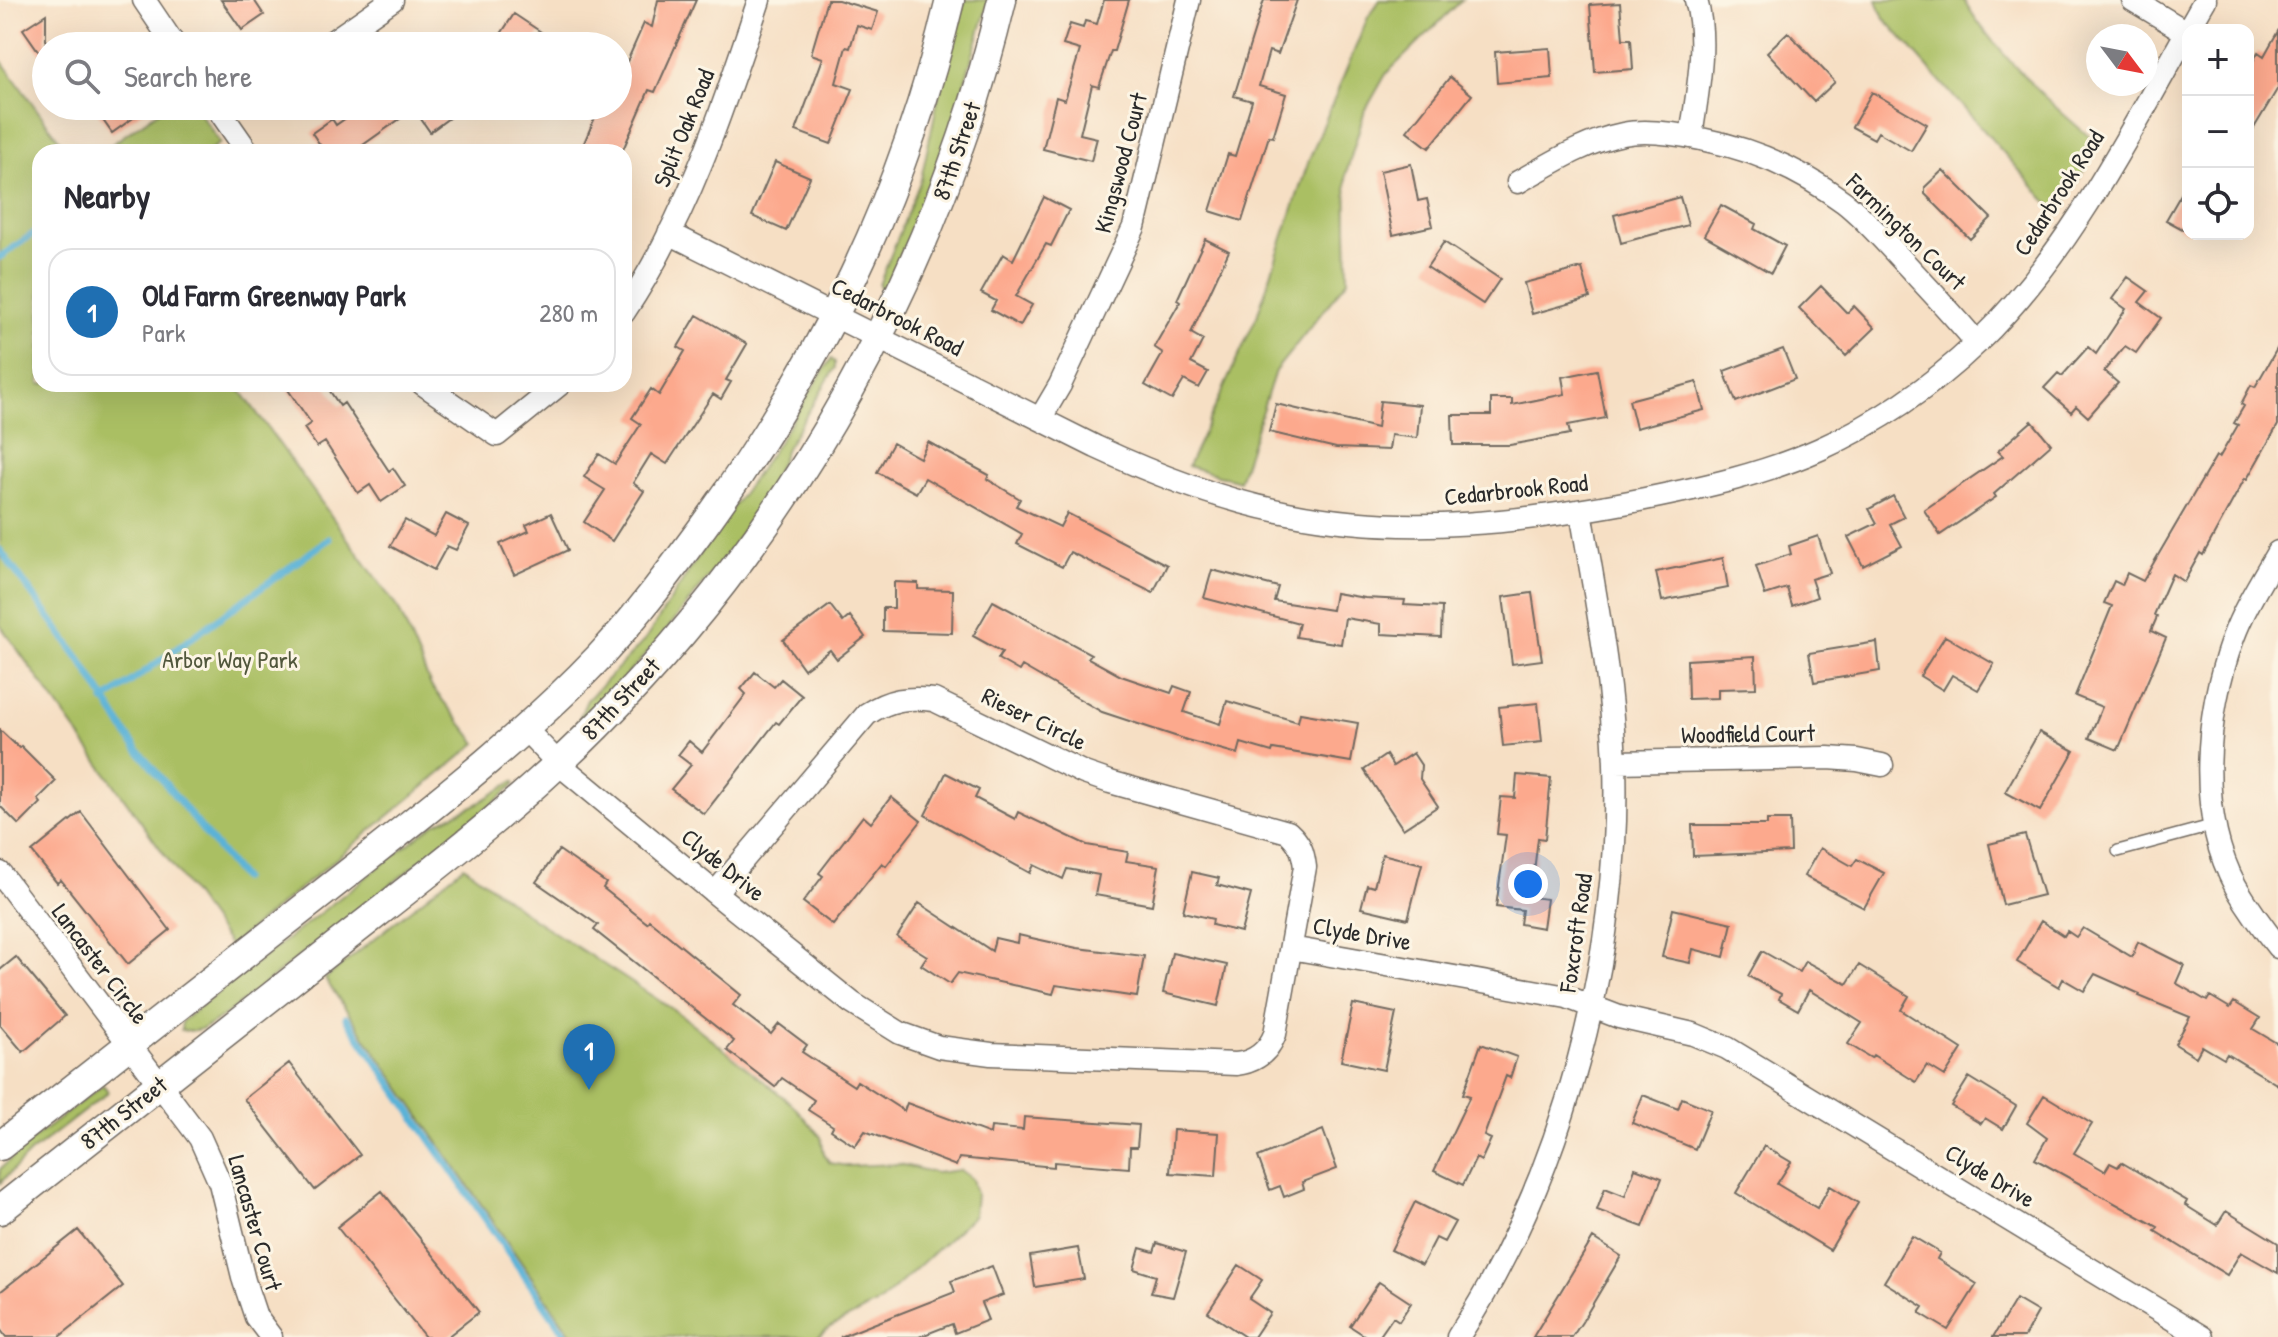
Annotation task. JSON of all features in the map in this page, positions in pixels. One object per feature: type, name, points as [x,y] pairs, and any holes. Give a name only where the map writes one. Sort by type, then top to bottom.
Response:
[{"type":"street","points":[[144,0],[166,32]]},
{"type":"street","points":[[346,32],[392,0]]},
{"type":"street","name":"Split Oak Road","points":[[632,298],[669,233],[729,91],[759,0]]},
{"type":"street","name":"87th Street","points":[[0,1146],[412,823],[524,728],[599,656],[663,581],[735,483],[835,315],[896,183],[924,97],[950,0]]},
{"type":"street","name":"87th Street","points":[[0,1210],[413,885],[559,764],[643,678],[705,606],[776,510],[879,338],[931,222],[964,133],[1002,0]]},
{"type":"street","name":"Kingswood Court","points":[[1040,419],[1060,385],[1134,227],[1189,0]]},
{"type":"street","points":[[1691,137],[1701,26],[1696,0]]},
{"type":"street","points":[[2133,0],[2182,30]]},
{"type":"street","name":"Cedarbrook Road","points":[[2191,24],[2205,0]]},
{"type":"street","name":"Cedarbrook Road","points":[[669,233],[1145,470],[1203,491],[1288,513],[1340,521],[1438,525],[1554,516],[1727,482],[1780,466],[1821,449],[1896,408],[1933,382],[1977,343],[2048,262],[2090,199],[2182,39]]},
{"type":"street","points":[[231,120],[244,144]]},
{"type":"street","name":"Farmington Court","points":[[1518,182],[1565,155],[1627,133],[1667,133],[1722,143],[1783,164],[1846,203],[1977,343]]},
{"type":"street","points":[[435,392],[497,435],[550,392]]},
{"type":"street","name":"Foxcroft Road","points":[[1458,1337],[1498,1267],[1524,1213],[1563,1108],[1592,1007],[1606,919],[1612,865],[1615,762],[1610,695],[1581,511]]},
{"type":"street","points":[[2278,552],[2243,614],[2219,682],[2212,729],[2210,780],[2215,825],[2236,887],[2278,947]]},
{"type":"street","name":"Rieser Circle","points":[[715,893],[867,714],[883,703],[914,698],[934,700],[1084,773],[1288,832],[1298,841],[1305,867],[1291,948]]},
{"type":"street","name":"Clyde Drive","points":[[524,728],[559,764],[715,893],[852,1003],[900,1033],[939,1047],[980,1053],[1245,1063],[1264,1053],[1275,1034],[1291,948],[1567,997],[1619,1017],[1693,1034],[1727,1048],[2202,1337]]},
{"type":"street","name":"Woodfield Court","points":[[1615,762],[1828,758],[1882,765]]},
{"type":"street","name":"Lancaster Circle","points":[[0,873],[160,1084]]},
{"type":"street","name":"Lancaster Court","points":[[160,1084],[200,1138],[214,1163],[244,1281],[256,1317],[271,1337]]},
{"type":"lane","points":[[2118,851],[2215,825]]},
{"type":"green space","points":[[965,0],[989,0],[928,193],[886,289],[881,289],[879,285],[921,179],[940,90]]},
{"type":"green space","points":[[1380,0],[1462,0],[1386,74],[1364,113],[1346,174],[1348,280],[1275,371],[1239,481],[1188,466],[1257,316],[1309,160],[1368,17]]},
{"type":"green space","points":[[1877,0],[1964,0],[1990,38],[2025,77],[2099,144],[2058,214],[1884,18]]},
{"type":"green space","name":"Arbor Way Park","points":[[0,59],[32,103],[32,120],[45,120],[62,144],[32,144],[32,392],[242,392],[399,610],[431,686],[477,743],[230,946],[0,625]]},
{"type":"green space","points":[[146,120],[204,120],[220,143],[219,144],[112,144]]},
{"type":"green space","points":[[831,359],[835,362],[835,368],[786,448],[769,489],[730,550],[654,646],[581,723],[577,723],[587,700],[645,640]]},
{"type":"green space","points":[[514,781],[515,784],[493,804],[221,1018],[197,1030],[181,1030],[182,1021],[434,824],[477,804]]},
{"type":"green space","points":[[464,866],[532,918],[680,1014],[792,1104],[821,1137],[824,1154],[830,1163],[848,1166],[899,1164],[936,1173],[960,1170],[972,1179],[976,1194],[974,1215],[880,1302],[830,1327],[818,1337],[573,1337],[325,979]]},
{"type":"green space","points":[[103,1085],[108,1091],[106,1094],[30,1153],[0,1183],[0,1169]]},
{"type":"building","points":[[221,0],[254,0],[264,15],[242,30]]},
{"type":"building","points":[[658,0],[696,0],[655,92],[649,90],[625,144],[583,144],[594,120],[632,120],[632,50],[644,23],[652,27]]},
{"type":"building","points":[[827,0],[838,0],[878,12],[872,30],[857,25],[850,48],[846,47],[836,83],[853,89],[831,144],[796,131],[823,58],[811,54]]},
{"type":"building","points":[[1104,0],[1129,0],[1114,51],[1111,51],[1099,87],[1092,85],[1080,134],[1097,138],[1091,161],[1043,149],[1056,97],[1065,100],[1080,50],[1063,45],[1070,24],[1083,28],[1085,21],[1097,24]]},
{"type":"building","points":[[1264,0],[1297,0],[1278,54],[1269,51],[1259,86],[1286,94],[1242,221],[1210,211],[1228,154],[1235,156],[1252,101],[1234,96]]},
{"type":"building","points":[[1620,3],[1623,39],[1631,39],[1633,69],[1595,72],[1590,5]]},
{"type":"building","points":[[46,14],[46,32],[32,32],[32,42],[23,29]]},
{"type":"building","points":[[514,14],[541,32],[502,32]]},
{"type":"building","points":[[2278,31],[2278,88],[2254,128],[2254,60],[2258,52],[2264,56]]},
{"type":"building","points":[[1788,32],[1835,82],[1814,102],[1767,52]]},
{"type":"building","points":[[1550,48],[1552,78],[1497,83],[1495,52]]},
{"type":"building","points":[[1450,77],[1472,95],[1429,148],[1407,131]]},
{"type":"building","points":[[1872,92],[1927,124],[1911,151],[1878,132],[1874,139],[1852,127]]},
{"type":"building","points":[[103,120],[130,120],[112,133]]},
{"type":"building","points":[[331,120],[336,125],[343,120],[398,120],[364,144],[320,144],[312,133]]},
{"type":"building","points":[[422,120],[446,120],[430,132]]},
{"type":"building","points":[[775,162],[810,177],[786,231],[752,216]]},
{"type":"building","points":[[1411,164],[1418,201],[1427,199],[1433,226],[1393,235],[1380,171]]},
{"type":"building","points":[[1943,170],[1991,218],[1970,239],[1925,194],[1925,187]]},
{"type":"building","points":[[2182,192],[2182,229],[2166,220]]},
{"type":"building","points":[[1044,197],[1069,210],[1051,246],[1046,244],[1016,296],[1032,305],[1020,326],[991,310],[996,301],[981,293],[1003,254],[1013,260]]},
{"type":"building","points":[[1680,197],[1688,225],[1621,243],[1614,215]]},
{"type":"building","points":[[1721,205],[1756,224],[1754,229],[1785,246],[1771,273],[1704,235]]},
{"type":"building","points":[[1205,239],[1229,251],[1191,333],[1203,340],[1191,363],[1208,372],[1199,388],[1184,380],[1172,400],[1145,385],[1163,353],[1154,347],[1180,302],[1177,300]]},
{"type":"building","points":[[1444,242],[1500,279],[1483,304],[1427,267]]},
{"type":"building","points":[[1582,268],[1590,298],[1532,314],[1524,283]]},
{"type":"building","points":[[2128,277],[2148,291],[2139,302],[2161,318],[2136,353],[2125,346],[2104,371],[2118,383],[2088,417],[2076,406],[2071,412],[2044,388],[2058,373],[2062,376],[2088,347],[2096,354],[2126,309],[2112,299]]},
{"type":"building","points":[[1821,286],[1847,313],[1854,306],[1875,328],[1846,356],[1799,308]]},
{"type":"building","points":[[697,315],[747,344],[726,380],[731,382],[721,399],[713,394],[667,464],[651,454],[633,483],[644,491],[612,541],[584,522],[605,490],[584,477],[599,454],[615,464],[641,424],[632,418],[651,389],[659,395],[685,351],[678,347]]},
{"type":"building","points":[[2278,347],[2278,425],[2203,555],[2200,553],[2184,582],[2172,574],[2154,615],[2157,617],[2151,631],[2166,638],[2118,750],[2089,738],[2102,707],[2075,696],[2112,606],[2104,603],[2114,581],[2122,585],[2127,573],[2143,581],[2216,456],[2219,458],[2238,425],[2234,423],[2251,385],[2255,387]]},
{"type":"building","points":[[1783,349],[1795,379],[1736,402],[1724,371]]},
{"type":"building","points":[[1597,370],[1606,418],[1568,425],[1570,434],[1510,445],[1453,445],[1452,415],[1491,415],[1491,399],[1512,399],[1512,405],[1565,394],[1562,377]]},
{"type":"building","points":[[1697,382],[1704,410],[1636,428],[1629,400]]},
{"type":"building","points":[[290,392],[330,392],[340,406],[344,403],[389,471],[393,468],[405,486],[381,502],[370,485],[358,493],[325,442],[317,447],[304,428],[311,423]]},
{"type":"building","points":[[1380,401],[1420,405],[1417,438],[1391,435],[1389,450],[1336,448],[1269,432],[1276,404],[1377,428]]},
{"type":"building","points":[[2032,421],[2051,444],[1994,494],[1996,497],[1940,535],[1924,510],[2003,456],[1998,451]]},
{"type":"building","points":[[928,442],[989,475],[987,479],[1020,499],[1016,506],[1060,527],[1067,513],[1167,565],[1153,593],[1070,552],[1062,567],[1017,544],[1022,534],[925,478],[916,493],[877,472],[893,443],[920,458]]},
{"type":"building","points":[[1893,496],[1904,517],[1890,524],[1902,546],[1863,566],[1848,537],[1877,523],[1869,509]]},
{"type":"building","points":[[551,513],[568,550],[514,575],[500,544],[529,531],[526,525]]},
{"type":"building","points":[[446,514],[469,526],[456,550],[447,546],[434,570],[390,546],[405,520],[434,536]]},
{"type":"building","points":[[1818,536],[1830,573],[1811,579],[1817,597],[1792,606],[1787,588],[1765,595],[1756,566],[1791,554],[1789,546]]},
{"type":"building","points":[[1723,558],[1728,588],[1662,601],[1656,572]]},
{"type":"building","points":[[1212,570],[1278,587],[1274,601],[1332,610],[1335,593],[1405,600],[1404,605],[1442,607],[1441,637],[1381,634],[1381,624],[1345,618],[1341,644],[1296,637],[1299,623],[1204,598]]},
{"type":"building","points":[[894,582],[918,583],[918,589],[953,590],[952,633],[883,631],[883,608],[894,608]]},
{"type":"building","points":[[1532,593],[1542,660],[1512,664],[1503,597]]},
{"type":"building","points":[[993,601],[1091,654],[1088,658],[1121,676],[1171,693],[1174,686],[1191,692],[1184,712],[1220,724],[1227,701],[1298,722],[1300,713],[1358,723],[1351,762],[1273,749],[1272,752],[1241,743],[1238,754],[1102,712],[1022,666],[1019,671],[998,659],[1002,652],[973,636]]},
{"type":"building","points":[[830,605],[843,622],[850,616],[865,637],[837,659],[830,650],[804,669],[783,640]]},
{"type":"building","points":[[1945,636],[1994,664],[1978,690],[1952,675],[1943,690],[1920,676]]},
{"type":"building","points":[[1877,642],[1880,671],[1814,682],[1809,653]]},
{"type":"building","points":[[1755,656],[1756,688],[1718,689],[1718,698],[1688,699],[1687,660]]},
{"type":"building","points":[[755,672],[774,687],[781,679],[802,696],[779,724],[776,722],[704,814],[671,789],[691,765],[678,755],[689,741],[702,752],[746,694],[741,689]]},
{"type":"building","points":[[1538,703],[1542,742],[1503,746],[1499,707]]},
{"type":"building","points":[[0,730],[56,781],[38,799],[41,803],[19,825],[0,806]]},
{"type":"building","points":[[2039,732],[2074,751],[2040,811],[2005,792]]},
{"type":"building","points":[[1413,753],[1421,765],[1420,779],[1438,806],[1403,829],[1364,770],[1386,755],[1393,766]]},
{"type":"building","points":[[946,773],[979,790],[975,798],[1015,819],[1018,812],[1087,845],[1128,852],[1126,861],[1159,866],[1152,905],[1095,895],[1099,875],[1067,869],[1063,879],[1034,865],[1030,873],[925,815]]},
{"type":"building","points":[[1517,775],[1551,778],[1545,839],[1538,838],[1531,897],[1547,899],[1543,928],[1520,924],[1522,910],[1496,907],[1506,835],[1497,834],[1501,797],[1515,798]]},
{"type":"building","points":[[891,797],[921,821],[886,866],[882,863],[833,925],[803,902],[823,876],[819,873],[863,816],[871,823]]},
{"type":"building","points":[[81,812],[170,930],[128,964],[61,880],[57,883],[32,852]]},
{"type":"building","points":[[1767,820],[1790,820],[1791,852],[1693,856],[1692,825],[1767,825]]},
{"type":"building","points":[[2025,835],[2043,895],[2003,905],[1989,844]]},
{"type":"building","points":[[1820,848],[1852,866],[1857,859],[1884,873],[1864,908],[1804,876]]},
{"type":"building","points":[[559,850],[606,883],[603,888],[647,923],[649,920],[741,995],[733,1005],[771,1034],[779,1024],[807,1045],[802,1052],[854,1086],[857,1081],[904,1111],[907,1103],[990,1134],[991,1127],[1023,1130],[1024,1117],[1139,1125],[1137,1147],[1130,1147],[1129,1168],[1054,1162],[1054,1167],[959,1158],[956,1166],[865,1131],[855,1146],[831,1130],[833,1126],[808,1110],[814,1100],[782,1078],[775,1087],[727,1050],[734,1041],[594,930],[598,925],[536,882]]},
{"type":"building","points":[[1382,854],[1422,864],[1408,919],[1361,908],[1367,885],[1374,887]]},
{"type":"building","points":[[1192,872],[1219,878],[1217,885],[1251,894],[1241,932],[1212,925],[1213,919],[1183,912]]},
{"type":"building","points":[[919,903],[992,951],[995,938],[1017,943],[1018,935],[1077,948],[1144,956],[1137,997],[1056,985],[1053,994],[958,973],[950,984],[921,965],[927,956],[897,937]]},
{"type":"building","points":[[1673,909],[1732,923],[1724,957],[1693,949],[1690,963],[1662,957]]},
{"type":"building","points":[[2041,921],[2064,936],[2067,931],[2076,937],[2083,928],[2132,957],[2138,942],[2184,965],[2176,983],[2207,1001],[2210,996],[2230,1008],[2234,1002],[2260,1018],[2253,1029],[2278,1044],[2278,1085],[2227,1054],[2224,1059],[2202,1046],[2196,1057],[2175,1044],[2190,1017],[2095,974],[2084,991],[2063,979],[2059,987],[2017,962]]},
{"type":"building","points":[[1762,951],[1799,972],[1805,961],[1847,984],[1859,965],[1909,996],[1901,1010],[1962,1049],[1945,1076],[1927,1065],[1916,1082],[1873,1055],[1871,1058],[1848,1044],[1862,1023],[1809,990],[1798,1010],[1779,999],[1781,994],[1748,976]]},
{"type":"building","points":[[1172,953],[1227,965],[1218,1006],[1163,993]]},
{"type":"building","points":[[16,957],[65,1016],[23,1052],[0,1025],[0,970]]},
{"type":"building","points":[[1353,1004],[1396,1013],[1384,1070],[1341,1061]]},
{"type":"building","points":[[1481,1044],[1517,1057],[1510,1078],[1506,1076],[1484,1136],[1491,1139],[1481,1161],[1476,1158],[1463,1185],[1434,1171],[1470,1096],[1463,1094]]},
{"type":"building","points":[[289,1063],[360,1155],[315,1190],[244,1099]]},
{"type":"building","points":[[1969,1077],[2016,1106],[2003,1129],[1985,1118],[1981,1124],[1951,1106]]},
{"type":"building","points":[[1643,1095],[1678,1109],[1682,1098],[1711,1110],[1695,1149],[1632,1123]]},
{"type":"building","points":[[2044,1095],[2092,1124],[2074,1153],[2105,1171],[2110,1163],[2118,1167],[2121,1162],[2187,1201],[2185,1205],[2217,1225],[2226,1211],[2278,1243],[2278,1273],[2241,1252],[2227,1275],[2155,1231],[2158,1227],[2035,1159],[2047,1138],[2027,1123]]},
{"type":"building","points":[[1173,1130],[1219,1133],[1216,1176],[1170,1173]]},
{"type":"building","points":[[1323,1130],[1337,1169],[1302,1182],[1304,1189],[1284,1197],[1280,1186],[1270,1190],[1258,1157]]},
{"type":"building","points":[[1764,1146],[1791,1162],[1777,1184],[1817,1208],[1830,1186],[1858,1203],[1830,1250],[1736,1193]]},
{"type":"building","points":[[1635,1168],[1662,1178],[1643,1227],[1597,1210],[1605,1188],[1625,1196]]},
{"type":"building","points":[[382,1191],[479,1312],[447,1337],[425,1337],[337,1227]]},
{"type":"building","points":[[1415,1202],[1455,1222],[1444,1242],[1436,1238],[1422,1265],[1391,1250]]},
{"type":"building","points":[[78,1230],[123,1286],[59,1337],[6,1337],[0,1329],[0,1292]]},
{"type":"building","points":[[1912,1236],[1940,1253],[1937,1259],[1977,1284],[1948,1330],[1920,1313],[1924,1307],[1884,1282]]},
{"type":"building","points":[[1593,1238],[1621,1256],[1582,1322],[1572,1337],[1533,1337]]},
{"type":"building","points":[[1157,1243],[1186,1252],[1173,1297],[1151,1293],[1156,1276],[1134,1269],[1140,1248],[1154,1252]]},
{"type":"building","points":[[1078,1248],[1084,1279],[1035,1287],[1030,1256]]},
{"type":"building","points":[[1239,1265],[1262,1280],[1249,1299],[1270,1313],[1254,1337],[1245,1337],[1208,1312]]},
{"type":"building","points":[[992,1266],[1003,1295],[981,1303],[988,1320],[955,1333],[952,1324],[919,1337],[840,1337],[955,1292],[951,1281]]},
{"type":"building","points":[[1379,1282],[1411,1303],[1399,1321],[1393,1317],[1379,1337],[1367,1337],[1350,1326]]},
{"type":"building","points":[[2016,1299],[2038,1312],[2024,1337],[1993,1337]]},
{"type":"waterway","points":[[0,257],[32,235]]},
{"type":"waterway","points":[[104,701],[329,539]]},
{"type":"waterway","points":[[0,550],[82,662],[131,741],[242,879]]},
{"type":"waterway","points":[[346,1018],[567,1337]]},
{"type":"place","name":"Old Farm Greenway Park","points":[[589,1090]]}]
